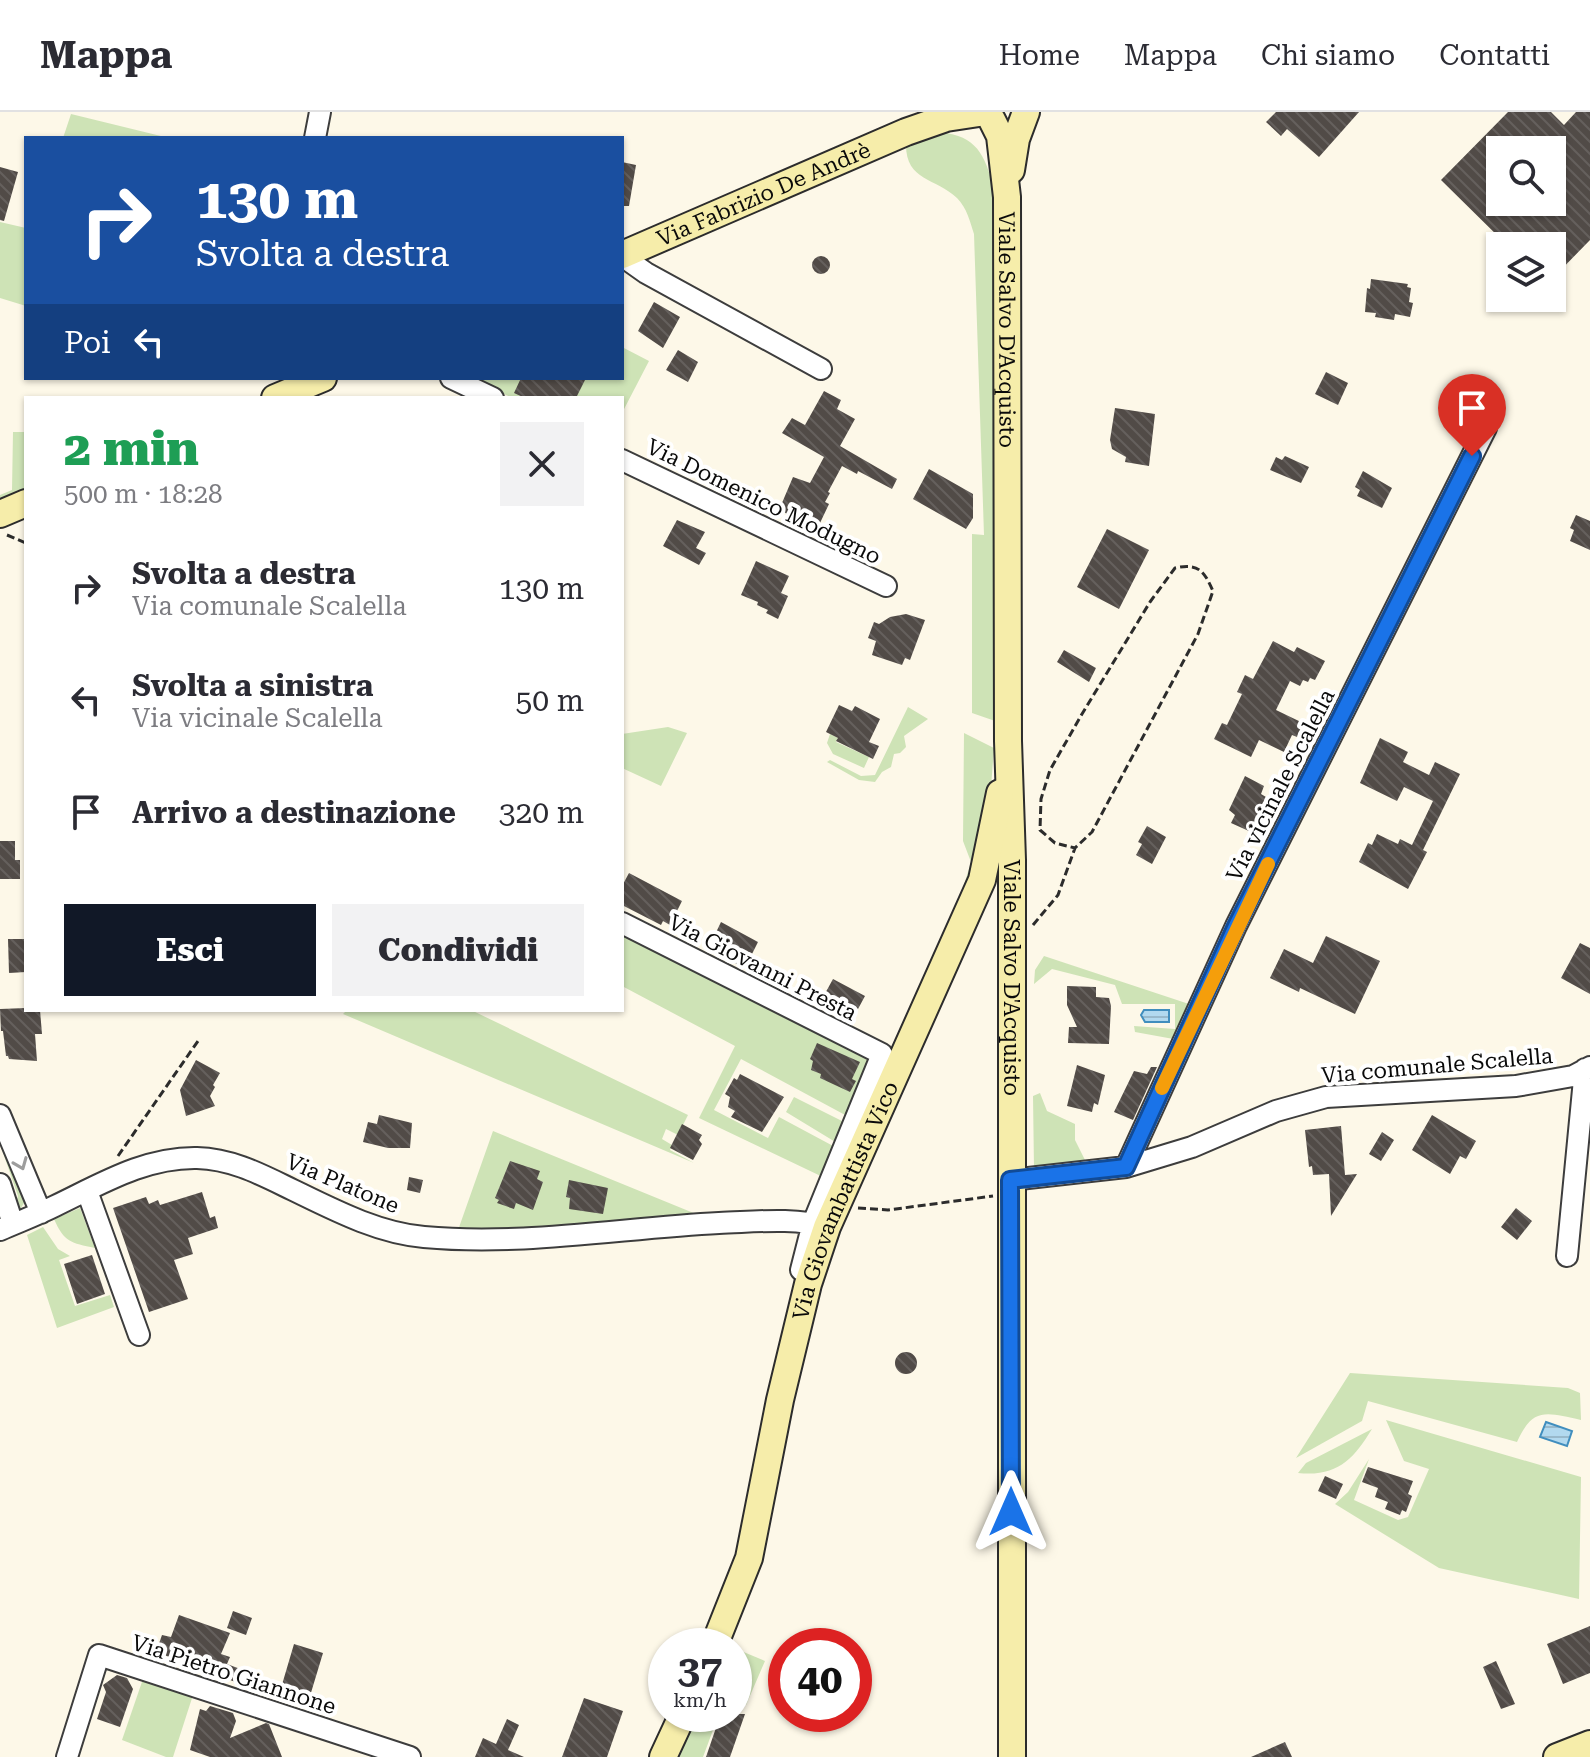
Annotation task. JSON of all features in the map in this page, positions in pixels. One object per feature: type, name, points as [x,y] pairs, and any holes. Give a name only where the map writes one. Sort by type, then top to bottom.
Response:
[{"type":"street","points":[[315,136],[320,112]]},
{"type":"street","name":"Via Fabrizio De Andrè","points":[[906,132],[938,112]]},
{"type":"street","name":"Via Fabrizio De Andrè","points":[[624,254],[906,132],[946,118],[983,115],[1011,121],[1026,112]]},
{"type":"street","name":"Viale Salvo D'Acquisto","points":[[1007,197],[1016,139],[1026,112]]},
{"type":"street","name":"Viale Salvo D'Acquisto","points":[[983,115],[1000,136],[1007,197],[1012,860],[1002,1188],[1012,1757]]},
{"type":"street","points":[[624,256],[646,273],[821,369]]},
{"type":"street","points":[[280,396],[318,380]]},
{"type":"street","points":[[455,380],[489,396]]},
{"type":"street","name":"Via vicinale Scalella","points":[[1126,1167],[1236,926],[1486,428]]},
{"type":"street","name":"Via Domenico Modugno","points":[[624,461],[886,586]]},
{"type":"street","points":[[0,514],[24,504]]},
{"type":"street","name":"Via Giovambattista Vico","points":[[721,1628],[749,1558],[780,1400],[826,1218],[982,880],[997,802],[1010,767]]},
{"type":"street","points":[[982,880],[993,865],[1012,860]]},
{"type":"street","name":"Via Giovanni Presta","points":[[624,924],[882,1054],[826,1218]]},
{"type":"street","points":[[1567,1256],[1588,1068]]},
{"type":"street","name":"Via comunale Scalella","points":[[1002,1188],[1126,1167],[1192,1147],[1276,1111],[1326,1097],[1516,1086],[1573,1076],[1588,1068]]},
{"type":"street","points":[[0,1115],[41,1213]]},
{"type":"street","name":"Via Platone","points":[[7,1227],[157,1161],[196,1158],[224,1161],[251,1169],[338,1211],[417,1236],[460,1240],[826,1218]]},
{"type":"street","points":[[0,1184],[7,1227]]},
{"type":"street","points":[[87,1191],[139,1335]]},
{"type":"street","name":"Via Pietro Giannone","points":[[67,1757],[99,1655],[410,1757]]},
{"type":"street","points":[[663,1757],[675,1732]]},
{"type":"street","points":[[1557,1757],[1590,1744]]},
{"type":"path","points":[[0,531],[24,542]]},
{"type":"path","points":[[1011,933],[1033,925],[1058,895],[1075,848],[1092,832],[1198,634],[1213,591],[1205,573],[1190,565],[1175,568],[1150,602],[1050,770],[1041,799],[1040,830],[1055,843],[1075,848]]},
{"type":"path","points":[[113,1179],[116,1158],[198,1041]]},
{"type":"path","points":[[826,1218],[888,1210],[1002,1188]]},
{"type":"green space","points":[[71,114],[161,136],[64,136]]},
{"type":"green space","points":[[935,132],[958,136],[974,145],[992,182],[998,722],[972,713],[972,534],[984,535],[974,234],[968,215],[957,198],[924,178],[911,166],[907,157],[906,145]]},
{"type":"green space","points":[[0,222],[24,228],[24,305],[0,298]]},
{"type":"green space","points":[[624,348],[649,361],[624,409],[624,396],[509,396],[473,380],[624,380]]},
{"type":"green space","points":[[13,432],[24,432],[24,491],[0,501],[0,495],[12,490]]},
{"type":"green space","points":[[908,707],[928,719],[904,736],[906,747],[894,754],[891,767],[882,772],[875,782],[859,780],[827,762],[830,760],[861,776],[875,775]]},
{"type":"green space","points":[[668,727],[687,733],[661,786],[624,769],[624,734]]},
{"type":"green space","points":[[964,733],[994,748],[990,800],[965,896],[848,1146],[960,898],[971,862],[963,841]]},
{"type":"green space","points":[[830,734],[838,738],[836,742],[869,757],[864,768],[833,754],[827,743]]},
{"type":"green space","points":[[624,935],[872,1061],[847,1116],[741,1059],[714,1110],[768,1138],[779,1117],[835,1147],[827,1179],[699,1118],[735,1046],[624,987]]},
{"type":"green space","points":[[1044,956],[1192,1005],[1179,1040],[1135,1032],[1134,1026],[1175,1029],[1175,1004],[1122,1004],[1115,985],[1052,969],[1034,984],[1035,970]]},
{"type":"green space","points":[[475,1012],[688,1115],[678,1135],[666,1129],[662,1139],[672,1145],[670,1150],[694,1163],[343,1014]]},
{"type":"green space","points":[[1040,1093],[1047,1111],[1075,1124],[1075,1140],[1087,1164],[1034,1169],[1033,1096]]},
{"type":"green space","points":[[794,1097],[844,1122],[837,1143],[786,1112]]},
{"type":"green space","points":[[0,1130],[26,1200],[19,1211],[18,1196],[0,1144]]},
{"type":"green space","points":[[493,1131],[696,1214],[616,1223],[457,1233]]},
{"type":"green space","points":[[80,1208],[95,1248],[69,1240],[61,1233],[54,1219]]},
{"type":"green space","points":[[43,1227],[58,1249],[70,1256],[59,1260],[75,1306],[110,1295],[114,1307],[57,1328],[27,1235]]},
{"type":"green space","points":[[1350,1373],[1568,1388],[1580,1393],[1581,1420],[1550,1414],[1535,1417],[1517,1442],[1368,1401],[1362,1421],[1296,1458]]},
{"type":"green space","points":[[1386,1420],[1581,1477],[1579,1599],[1439,1568],[1335,1504],[1348,1492],[1369,1459],[1354,1500],[1398,1520],[1408,1517],[1429,1469],[1404,1461]]},
{"type":"green space","points":[[1372,1429],[1351,1458],[1334,1469],[1312,1474],[1298,1473],[1306,1463]]},
{"type":"green space","points":[[752,1656],[765,1661],[752,1691]]},
{"type":"green space","points":[[144,1676],[193,1695],[173,1757],[122,1740]]},
{"type":"green space","points":[[684,1732],[712,1732],[703,1757],[672,1757]]},
{"type":"water","points":[[1144,1010],[1169,1010],[1169,1022],[1145,1022],[1141,1015]]},
{"type":"water","points":[[1546,1422],[1572,1431],[1567,1446],[1540,1437]]},
{"type":"building","points":[[1276,112],[1359,112],[1319,157],[1287,129],[1281,136],[1266,122]]},
{"type":"building","points":[[1508,112],[1551,112],[1564,125],[1576,112],[1590,112],[1590,240],[1566,265],[1566,232],[1494,232],[1441,180]]},
{"type":"building","points":[[624,162],[636,165],[629,206],[624,206]]},
{"type":"building","points":[[0,167],[18,172],[4,221],[0,220]]},
{"type":"building","points":[[821,256],[830,265],[821,274],[812,265]]},
{"type":"building","points":[[1371,279],[1408,284],[1407,287],[1411,288],[1409,302],[1413,303],[1410,317],[1395,314],[1394,320],[1365,312]]},
{"type":"building","points":[[654,302],[680,317],[663,348],[638,331]]},
{"type":"building","points":[[678,350],[698,362],[688,382],[666,370]]},
{"type":"building","points":[[1326,372],[1348,383],[1338,405],[1315,394]]},
{"type":"building","points":[[520,380],[585,380],[577,396],[521,396],[514,393]]},
{"type":"building","points":[[824,391],[841,400],[837,409],[855,419],[840,446],[897,479],[892,489],[842,466],[828,492],[825,502],[829,504],[820,523],[803,514],[800,520],[779,510],[793,477],[810,483],[824,457],[782,433],[792,418],[805,425]]},
{"type":"building","points":[[1115,408],[1155,414],[1149,466],[1125,462],[1126,457],[1112,449],[1110,440]]},
{"type":"building","points":[[1285,456],[1309,467],[1301,483],[1270,470],[1276,457],[1282,460]]},
{"type":"building","points":[[929,469],[973,494],[973,518],[966,529],[913,499]]},
{"type":"building","points":[[1363,471],[1392,488],[1382,508],[1357,496],[1360,490],[1355,487]]},
{"type":"building","points":[[1576,515],[1590,521],[1590,550],[1570,541],[1574,530],[1570,528]]},
{"type":"building","points":[[677,520],[705,532],[696,548],[706,553],[699,565],[663,546]]},
{"type":"building","points":[[1107,529],[1149,550],[1119,609],[1077,587]]},
{"type":"building","points":[[756,561],[789,576],[781,593],[788,596],[778,619],[766,613],[768,610],[757,605],[758,602],[741,595]]},
{"type":"building","points":[[906,614],[925,620],[910,660],[905,658],[902,665],[872,655],[876,641],[868,638],[874,622],[879,624],[890,617]]},
{"type":"building","points":[[1273,641],[1294,652],[1297,647],[1325,661],[1315,680],[1303,680],[1300,686],[1290,681],[1276,710],[1303,723],[1297,737],[1292,735],[1284,752],[1259,740],[1251,757],[1214,739],[1222,723],[1227,725],[1242,694],[1237,692],[1245,675],[1253,679]]},
{"type":"building","points":[[1064,650],[1096,668],[1089,682],[1057,662]]},
{"type":"building","points":[[839,705],[852,711],[855,706],[880,719],[869,742],[879,746],[873,759],[836,741],[838,738],[826,732]]},
{"type":"building","points":[[1380,738],[1408,752],[1403,762],[1429,775],[1435,762],[1460,774],[1423,850],[1427,852],[1408,889],[1359,862],[1368,843],[1372,845],[1377,834],[1398,844],[1400,839],[1412,845],[1433,801],[1404,787],[1397,801],[1360,783]]},
{"type":"building","points":[[1245,776],[1264,786],[1261,794],[1266,797],[1251,832],[1231,823],[1235,815],[1229,810]]},
{"type":"building","points":[[1147,826],[1166,837],[1152,864],[1136,855],[1142,844],[1138,842]]},
{"type":"building","points":[[0,841],[15,841],[15,860],[20,860],[20,879],[0,879]]},
{"type":"building","points":[[629,873],[682,901],[670,925],[663,921],[661,925],[624,906],[624,882]]},
{"type":"building","points":[[721,922],[758,942],[748,962],[737,964],[708,949]]},
{"type":"building","points":[[1326,936],[1380,961],[1355,1014],[1300,988],[1299,992],[1270,978],[1284,949],[1313,963]]},
{"type":"building","points":[[8,939],[24,939],[24,972],[9,973]]},
{"type":"building","points":[[1580,943],[1590,948],[1590,994],[1561,978]]},
{"type":"building","points":[[833,979],[865,996],[858,1009],[852,1006],[848,1013],[822,999]]},
{"type":"building","points":[[1067,986],[1096,987],[1096,997],[1109,998],[1109,1044],[1068,1043],[1069,1027],[1077,1027],[1067,1005]]},
{"type":"building","points":[[24,1008],[24,1012],[40,1012],[42,1034],[35,1034],[37,1061],[9,1059],[6,1056],[0,1009]]},
{"type":"building","points":[[817,1043],[860,1062],[850,1092],[820,1078],[821,1074],[811,1070],[813,1061],[810,1059]]},
{"type":"building","points":[[196,1060],[220,1073],[210,1096],[215,1106],[186,1116],[180,1090]]},
{"type":"building","points":[[1077,1065],[1105,1075],[1098,1105],[1094,1103],[1092,1112],[1067,1106]]},
{"type":"building","points":[[1151,1067],[1157,1067],[1133,1120],[1114,1112],[1134,1071],[1147,1074]]},
{"type":"building","points":[[740,1074],[784,1097],[762,1132],[731,1117],[735,1111],[728,1107],[730,1097],[725,1094]]},
{"type":"building","points":[[379,1115],[412,1123],[410,1148],[388,1148],[363,1142],[368,1122],[377,1124]]},
{"type":"building","points":[[1432,1115],[1476,1141],[1466,1159],[1460,1156],[1450,1174],[1412,1150]]},
{"type":"building","points":[[682,1124],[702,1135],[699,1140],[702,1144],[693,1160],[670,1148]]},
{"type":"building","points":[[1341,1126],[1345,1175],[1357,1174],[1331,1216],[1329,1174],[1313,1175],[1312,1166],[1309,1167],[1305,1130]]},
{"type":"building","points":[[1382,1132],[1394,1140],[1381,1161],[1369,1154]]},
{"type":"building","points":[[510,1161],[540,1171],[537,1179],[543,1182],[533,1210],[516,1203],[514,1209],[497,1203],[499,1200],[495,1198]]},
{"type":"building","points":[[409,1177],[423,1180],[420,1193],[407,1190]]},
{"type":"building","points":[[569,1180],[608,1188],[603,1214],[569,1209],[570,1198],[566,1197]]},
{"type":"building","points":[[202,1192],[210,1218],[215,1216],[218,1228],[188,1238],[193,1254],[174,1260],[188,1299],[149,1312],[113,1208],[146,1197],[149,1204],[158,1200],[160,1205]]},
{"type":"building","points":[[1516,1208],[1532,1221],[1517,1240],[1501,1227]]},
{"type":"building","points":[[92,1255],[105,1294],[77,1304],[64,1264]]},
{"type":"building","points":[[906,1352],[914,1355],[917,1363],[914,1371],[906,1374],[898,1371],[895,1363],[898,1355]]},
{"type":"building","points":[[1368,1467],[1413,1481],[1406,1512],[1402,1510],[1400,1515],[1385,1509],[1388,1502],[1375,1497],[1378,1488],[1362,1482]]},
{"type":"building","points":[[1325,1476],[1343,1484],[1336,1499],[1318,1491]]},
{"type":"building","points":[[233,1611],[252,1618],[246,1635],[227,1628]]},
{"type":"building","points":[[179,1615],[230,1633],[221,1654],[230,1657],[227,1664],[243,1670],[238,1683],[156,1652],[162,1635],[171,1637]]},
{"type":"building","points":[[1590,1626],[1590,1673],[1563,1684],[1547,1644]]},
{"type":"building","points":[[294,1644],[323,1653],[310,1696],[281,1688]]},
{"type":"building","points":[[1496,1661],[1515,1704],[1501,1709],[1483,1667]]},
{"type":"building","points":[[117,1675],[127,1678],[133,1689],[120,1727],[97,1719],[106,1692],[103,1685]]},
{"type":"building","points":[[584,1698],[623,1711],[607,1757],[562,1757]]},
{"type":"building","points":[[210,1706],[233,1713],[236,1721],[230,1738],[269,1724],[282,1757],[210,1757],[190,1750],[200,1709],[206,1711]]},
{"type":"building","points":[[507,1719],[519,1725],[508,1750],[524,1757],[475,1757],[483,1738],[496,1744]]},
{"type":"building","points":[[715,1732],[739,1732],[730,1757],[706,1757]]},
{"type":"building","points":[[1285,1742],[1292,1757],[1251,1757]]},
{"type":"slow traffic","points":[[1162,1088],[1236,926],[1268,864]]},
{"type":"route","points":[[1011,1512],[1010,1180],[1126,1167],[1236,926],[1472,456]]}]
